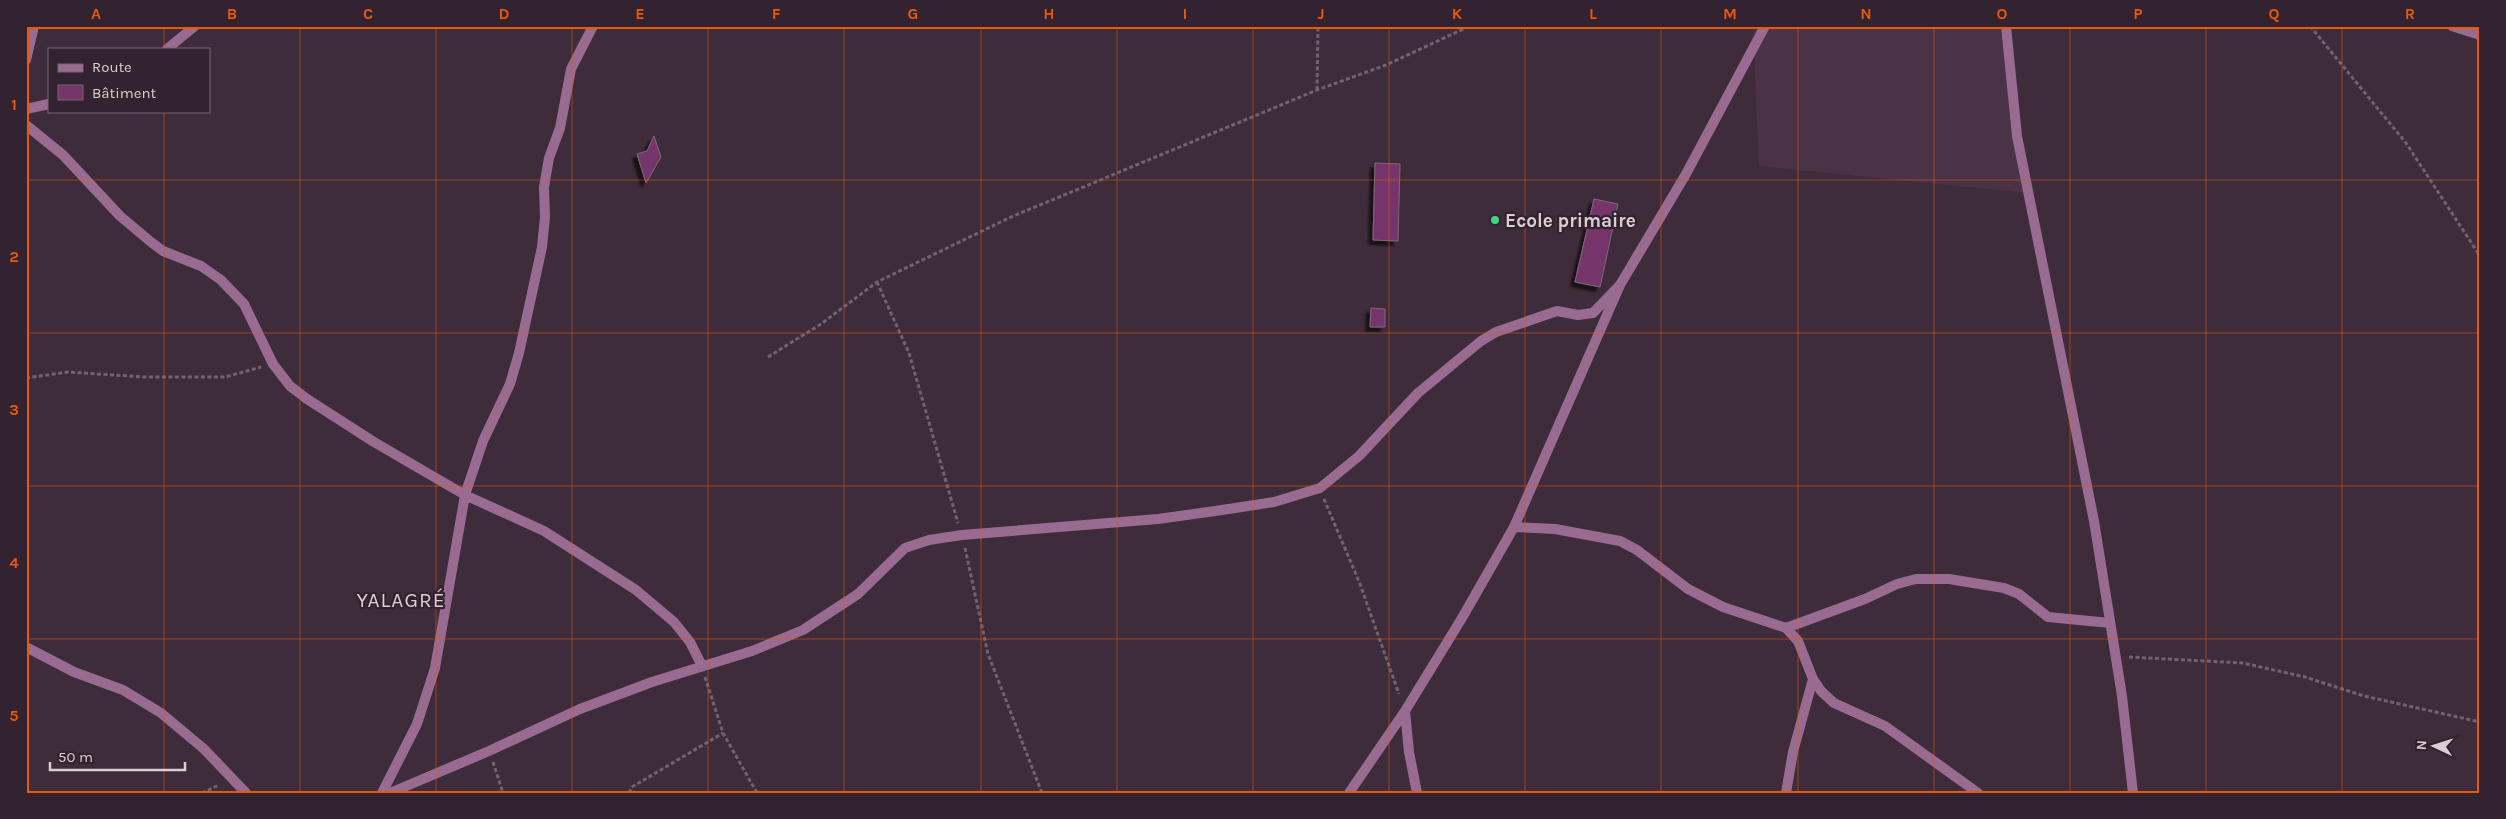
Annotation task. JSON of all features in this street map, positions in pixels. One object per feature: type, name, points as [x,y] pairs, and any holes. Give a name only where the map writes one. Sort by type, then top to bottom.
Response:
[{"type":"street","points":[[26,60],[34,26]]},
{"type":"street","points":[[168,48],[195,26]]},
{"type":"street","points":[[382,793],[417,724],[435,668],[465,494],[482,441],[510,384],[519,353],[542,247],[545,216],[544,186],[549,158],[560,128],[571,69],[593,26]]},
{"type":"street","points":[[1349,793],[1405,711],[1462,618],[1514,527],[1620,285],[1686,174],[1765,26]]},
{"type":"street","points":[[2006,26],[2017,136],[2094,521],[2116,656],[2133,793]]},
{"type":"street","points":[[2452,26],[2476,31]]},
{"type":"street","points":[[26,109],[48,104]]},
{"type":"street","points":[[26,125],[63,155],[120,216],[151,242],[163,251],[202,266],[221,280],[244,304],[273,364],[290,386],[307,399],[465,494],[544,531],[636,590],[674,622],[690,642],[702,666]]},
{"type":"street","points":[[390,793],[489,751],[580,709],[702,666],[752,651],[803,630],[858,594],[905,548],[929,540],[962,535],[1158,519],[1274,502],[1320,488],[1358,456],[1418,393],[1480,341],[1496,332],[1557,311],[1578,315],[1594,313],[1620,285]]},
{"type":"street","points":[[1514,527],[1556,528],[1620,541],[1638,550],[1688,589],[1723,607],[1786,628],[1798,641],[1812,679],[1821,691],[1834,702],[1885,726],[1978,793]]},
{"type":"street","points":[[1786,628],[1865,599],[1897,584],[1916,579],[1949,579],[2004,588],[2019,594],[2048,617],[2110,623]]},
{"type":"street","points":[[26,647],[74,672],[123,690],[161,713],[204,749],[246,793]]},
{"type":"street","points":[[1786,793],[1793,752],[1812,679]]},
{"type":"street","points":[[1405,711],[1408,752],[1417,793]]},
{"type":"path","points":[[1317,90],[1318,26]]},
{"type":"path","points":[[768,357],[822,324],[877,282],[1011,217],[1317,90],[1386,65],[1470,26]]},
{"type":"path","points":[[2310,26],[2406,142],[2480,256]]},
{"type":"path","points":[[877,282],[909,353],[962,535],[988,654],[1042,793]]},
{"type":"path","points":[[26,378],[68,372],[144,377],[225,376],[273,364]]},
{"type":"path","points":[[1320,488],[1360,584],[1405,711]]},
{"type":"path","points":[[2116,656],[2243,662],[2305,677],[2364,696],[2480,722]]},
{"type":"path","points":[[702,666],[724,732],[757,793]]},
{"type":"path","points":[[629,793],[632,788],[724,732]]},
{"type":"path","points":[[489,751],[503,793]]},
{"type":"shaded area","points":[[1753,26],[2006,26],[2028,193],[1759,166]]},
{"type":"building","points":[[654,136],[661,157],[646,183],[637,154],[647,151]]},
{"type":"building","points":[[1375,163],[1400,164],[1398,241],[1373,240]]},
{"type":"building","points":[[1594,199],[1618,204],[1600,287],[1575,282]]},
{"type":"building","points":[[1371,308],[1385,309],[1385,327],[1370,327]]},
{"type":"place","name":"Ecole primaire","points":[[1495,220]]},
{"type":"district","name":"YALAGRÉ","points":[[401,600]]}]
